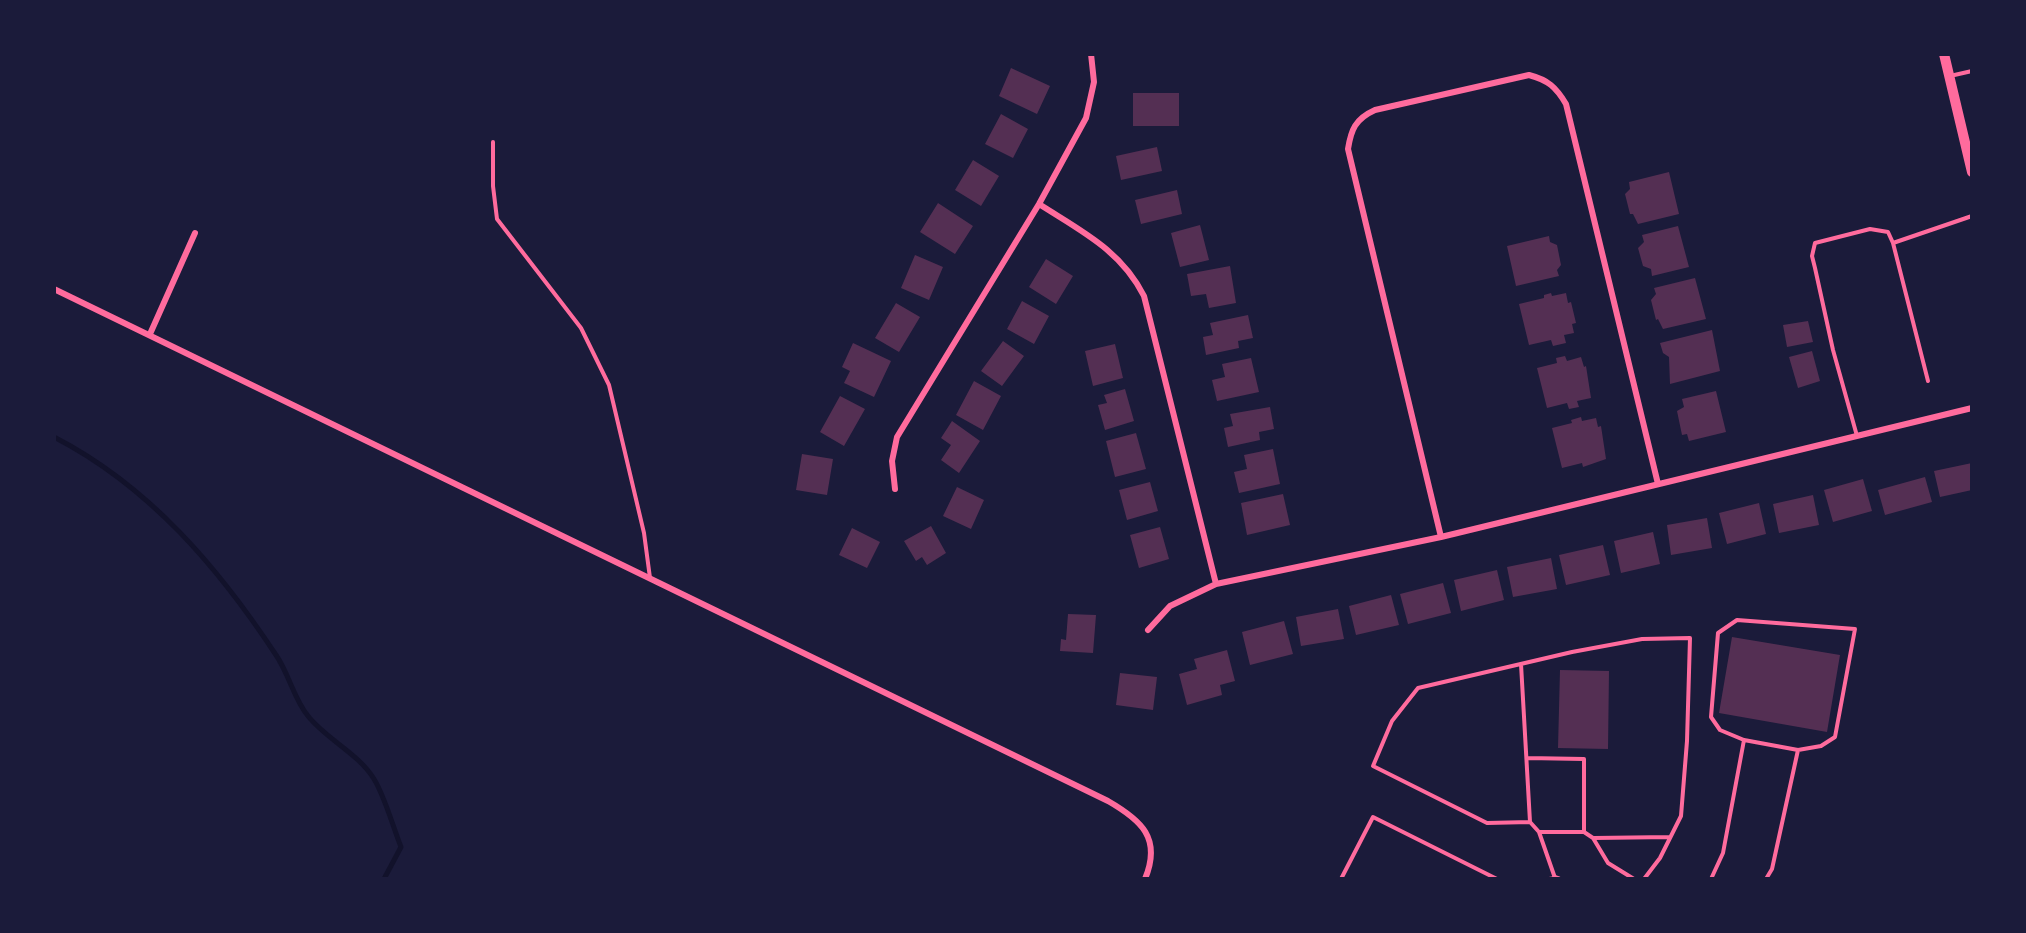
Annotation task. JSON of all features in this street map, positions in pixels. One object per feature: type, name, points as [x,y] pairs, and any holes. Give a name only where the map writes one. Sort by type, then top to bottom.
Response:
[{"type":"main road","points":[[1944,54],[1972,172]]},
{"type":"street","points":[[895,489],[892,461],[897,437],[1039,204],[1086,118],[1094,82],[1091,54]]},
{"type":"street","points":[[1441,537],[1348,149],[1351,129],[1363,115],[1375,110],[1529,75],[1551,82],[1558,91],[1566,104],[1658,484]]},
{"type":"street","points":[[1039,204],[1112,251],[1133,273],[1144,296],[1216,584]]},
{"type":"street","points":[[150,334],[195,233]]},
{"type":"street","points":[[54,289],[1129,813],[1142,825],[1150,841],[1151,856],[1144,879]]},
{"type":"street","points":[[1148,630],[1170,606],[1216,584],[1441,537],[1972,408]]},
{"type":"lane","points":[[1949,76],[1972,71]]},
{"type":"lane","points":[[493,142],[493,186],[497,219],[581,328],[609,385],[644,533],[650,578]]},
{"type":"lane","points":[[1893,243],[1972,216]]},
{"type":"lane","points":[[1857,436],[1833,350],[1812,256],[1815,243],[1870,229],[1888,232],[1893,243],[1928,381]]},
{"type":"lane","points":[[1737,620],[1855,629],[1835,737],[1821,746],[1798,750],[1744,740],[1720,730],[1711,717],[1718,633],[1737,620]]},
{"type":"lane","points":[[1530,822],[1487,823],[1373,766],[1392,721],[1418,688],[1642,639],[1690,638],[1687,741],[1681,816],[1660,858],[1644,879]]},
{"type":"lane","points":[[1521,664],[1530,822],[1539,832],[1554,879]]},
{"type":"lane","points":[[1711,879],[1723,853],[1744,740]]},
{"type":"lane","points":[[1766,879],[1772,868],[1798,750]]},
{"type":"lane","points":[[1527,758],[1584,759],[1584,832]]},
{"type":"lane","points":[[1341,879],[1373,817],[1497,879]]},
{"type":"lane","points":[[1539,832],[1584,832],[1593,838],[1608,863],[1634,879]]},
{"type":"lane","points":[[1593,838],[1670,837]]},
{"type":"building","points":[[1011,68],[1050,86],[1037,114],[999,96]]},
{"type":"building","points":[[1133,93],[1179,93],[1179,126],[1133,126]]},
{"type":"building","points":[[1001,114],[1028,129],[1013,158],[985,144]]},
{"type":"building","points":[[1157,147],[1162,171],[1121,180],[1116,156]]},
{"type":"building","points":[[973,160],[999,176],[981,206],[955,190]]},
{"type":"building","points":[[1669,172],[1679,214],[1638,224],[1633,214],[1630,214],[1625,194],[1630,189],[1629,182]]},
{"type":"building","points":[[1177,190],[1182,214],[1141,224],[1135,200]]},
{"type":"building","points":[[938,203],[973,226],[955,254],[920,232]]},
{"type":"building","points":[[1200,225],[1209,260],[1180,267],[1171,233]]},
{"type":"building","points":[[1678,226],[1689,267],[1652,276],[1651,269],[1643,266],[1638,248],[1644,242],[1642,235]]},
{"type":"building","points":[[1549,236],[1550,242],[1557,245],[1561,265],[1557,270],[1559,276],[1516,286],[1507,246]]},
{"type":"building","points":[[915,255],[943,267],[929,300],[901,288]]},
{"type":"building","points":[[1046,259],[1073,276],[1056,304],[1029,287]]},
{"type":"building","points":[[1230,266],[1236,303],[1209,308],[1206,294],[1191,296],[1187,274]]},
{"type":"building","points":[[1695,278],[1706,319],[1663,329],[1658,319],[1656,320],[1651,300],[1656,294],[1654,288]]},
{"type":"building","points":[[1551,293],[1552,296],[1566,293],[1568,303],[1571,302],[1576,323],[1572,324],[1574,333],[1564,335],[1566,343],[1553,346],[1551,340],[1529,345],[1519,304],[1544,298],[1544,295]]},
{"type":"building","points":[[1022,301],[1049,316],[1034,344],[1007,329]]},
{"type":"building","points":[[896,303],[920,317],[899,352],[875,338]]},
{"type":"building","points":[[1248,315],[1253,338],[1238,341],[1239,348],[1206,355],[1203,337],[1213,335],[1210,323]]},
{"type":"building","points":[[1808,321],[1813,342],[1787,347],[1783,325]]},
{"type":"building","points":[[1712,330],[1720,371],[1670,384],[1669,357],[1663,353],[1660,343]]},
{"type":"building","points":[[1003,341],[1024,356],[1002,386],[981,371]]},
{"type":"building","points":[[853,343],[891,361],[874,397],[844,383],[850,371],[842,367]]},
{"type":"building","points":[[1115,344],[1123,378],[1093,386],[1085,351]]},
{"type":"building","points":[[1812,351],[1820,381],[1798,388],[1789,357]]},
{"type":"building","points":[[1565,356],[1567,361],[1581,357],[1584,367],[1586,366],[1591,398],[1577,401],[1579,407],[1569,409],[1567,403],[1547,408],[1537,368],[1557,363],[1556,358]]},
{"type":"building","points":[[1251,358],[1259,392],[1217,401],[1212,380],[1225,377],[1222,364]]},
{"type":"building","points":[[974,381],[1001,396],[983,430],[956,415]]},
{"type":"building","points":[[1125,389],[1134,421],[1105,430],[1098,405],[1107,403],[1104,395]]},
{"type":"building","points":[[1716,391],[1726,432],[1689,441],[1687,434],[1682,435],[1677,411],[1684,407],[1682,399]]},
{"type":"building","points":[[840,396],[865,409],[844,446],[820,432]]},
{"type":"building","points":[[1270,407],[1274,429],[1259,432],[1260,440],[1228,447],[1224,428],[1233,426],[1230,414]]},
{"type":"building","points":[[1581,417],[1582,421],[1596,418],[1598,427],[1601,426],[1606,459],[1583,467],[1582,463],[1562,468],[1552,428],[1572,423],[1571,420]]},
{"type":"building","points":[[952,421],[980,441],[959,473],[941,460],[951,445],[941,438]]},
{"type":"building","points":[[1136,433],[1146,469],[1115,477],[1106,441]]},
{"type":"building","points":[[1273,449],[1280,484],[1239,493],[1234,472],[1247,469],[1244,455]]},
{"type":"building","points":[[802,454],[833,459],[827,495],[796,490]]},
{"type":"building","points":[[1972,463],[1972,490],[1940,497],[1934,471]]},
{"type":"building","points":[[1925,477],[1932,502],[1885,515],[1878,490]]},
{"type":"building","points":[[1863,479],[1872,511],[1833,522],[1824,490]]},
{"type":"building","points":[[1150,482],[1158,511],[1127,520],[1119,490]]},
{"type":"building","points":[[957,487],[984,500],[971,529],[943,516]]},
{"type":"building","points":[[1283,494],[1290,525],[1247,535],[1241,503]]},
{"type":"building","points":[[1813,495],[1819,525],[1779,533],[1773,504]]},
{"type":"building","points":[[1759,503],[1766,534],[1727,544],[1719,513]]},
{"type":"building","points":[[1707,518],[1712,548],[1671,555],[1667,525]]},
{"type":"building","points":[[931,526],[946,553],[927,565],[922,557],[916,561],[904,541]]},
{"type":"building","points":[[1160,527],[1169,559],[1139,568],[1130,535]]},
{"type":"building","points":[[852,528],[880,542],[867,568],[839,555]]},
{"type":"building","points":[[1653,532],[1660,564],[1621,573],[1614,541]]},
{"type":"building","points":[[1603,545],[1610,575],[1566,585],[1559,555]]},
{"type":"building","points":[[1551,558],[1557,589],[1513,597],[1507,567]]},
{"type":"building","points":[[1497,570],[1504,600],[1461,611],[1454,580]]},
{"type":"building","points":[[1443,583],[1451,613],[1408,624],[1400,594]]},
{"type":"building","points":[[1391,595],[1399,625],[1356,635],[1349,606]]},
{"type":"building","points":[[1338,609],[1344,639],[1301,646],[1296,617]]},
{"type":"building","points":[[1068,614],[1096,615],[1093,653],[1060,651],[1061,639],[1066,640]]},
{"type":"building","points":[[1284,621],[1293,654],[1250,665],[1242,632]]},
{"type":"building","points":[[1732,637],[1840,655],[1827,732],[1719,713]]},
{"type":"building","points":[[1227,650],[1235,681],[1220,685],[1222,695],[1187,705],[1179,674],[1197,669],[1194,659]]},
{"type":"building","points":[[1560,670],[1609,671],[1608,749],[1558,748]]},
{"type":"building","points":[[1120,673],[1157,677],[1153,710],[1116,705]]},
{"type":"waterway","points":[[54,437],[121,479],[179,531],[254,622],[281,662],[308,716],[359,761],[374,779],[382,794],[401,847],[384,879]]}]
